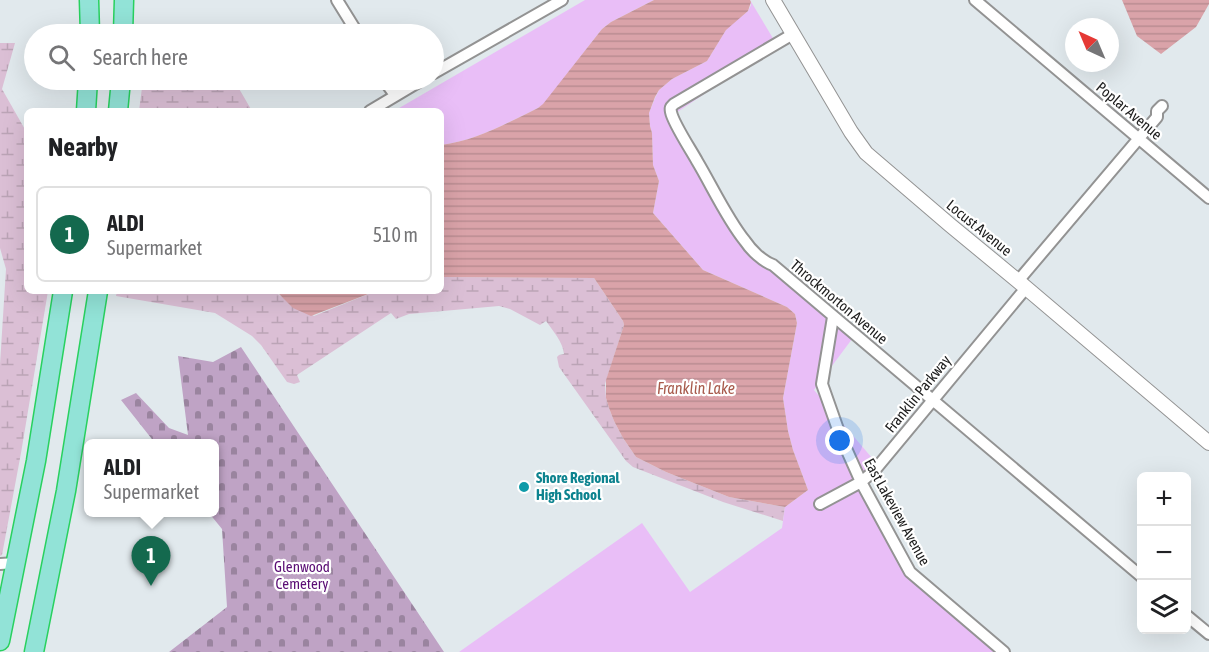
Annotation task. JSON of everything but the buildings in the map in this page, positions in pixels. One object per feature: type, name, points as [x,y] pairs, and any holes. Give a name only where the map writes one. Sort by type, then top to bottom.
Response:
[{"type":"highway","points":[[89,0],[90,24]]},
{"type":"highway","points":[[123,24],[124,0]]},
{"type":"highway","points":[[86,108],[87,90]]},
{"type":"highway","points":[[118,108],[119,90]]},
{"type":"highway","points":[[0,640],[8,563],[43,421],[63,294]]},
{"type":"highway","points":[[34,652],[64,502],[99,294]]},
{"type":"street","points":[[337,0],[352,24]]},
{"type":"street","points":[[444,67],[562,0]]},
{"type":"street","name":"Locust Avenue","points":[[773,0],[851,132],[866,153],[1209,443]]},
{"type":"street","name":"Poplar Avenue","points":[[975,0],[1209,198]]},
{"type":"street","name":"Throckmorton Avenue","points":[[793,34],[674,104],[670,110],[684,139],[744,241],[768,264],[773,265],[1137,573]]},
{"type":"street","points":[[391,90],[395,95]]},
{"type":"street","points":[[375,108],[404,90]]},
{"type":"street","name":"Franklin Parkway","points":[[820,504],[861,482],[874,471],[1157,117],[1157,111],[1162,105]]},
{"type":"street","name":"East Lakeview Avenue","points":[[833,317],[822,384],[840,435],[861,482],[910,572],[1004,652]]},
{"type":"street","points":[[1191,619],[1209,634]]},
{"type":"green space","points":[[0,43],[15,43],[2,89],[24,128],[24,294],[48,294],[21,453],[0,556],[0,364],[6,269],[0,248]]},
{"type":"green space","points":[[142,90],[240,90],[250,108],[139,108]]},
{"type":"green space","points":[[444,277],[594,278],[624,325],[605,384],[606,398],[614,421],[636,457],[666,472],[729,497],[785,507],[783,521],[723,502],[633,467],[626,461],[559,367],[557,357],[564,354],[562,345],[546,321],[540,325],[510,309],[499,306],[409,314],[396,319],[391,313],[297,375],[300,382],[294,384],[287,382],[252,336],[215,313],[116,296],[116,294],[278,294],[314,316],[369,294],[444,294]]},
{"type":"green space","name":"Glenwood Cemetery","points":[[241,347],[444,652],[169,652],[227,607],[222,529],[212,517],[219,517],[219,439],[152,439],[121,400],[136,393],[169,428],[188,435],[178,356],[213,362]]},
{"type":"shaded area","points":[[585,0],[654,0],[602,29],[543,105],[467,140],[444,145],[444,108],[399,108],[430,90],[444,90],[444,82]]},
{"type":"shaded area","points":[[750,0],[777,45],[673,115],[740,232],[855,335],[814,390],[878,465],[862,481],[908,564],[1009,652],[459,652],[642,523],[690,592],[782,528],[785,507],[808,490],[793,450],[783,398],[797,323],[795,314],[787,307],[703,270],[653,213],[659,181],[653,165],[649,113],[655,98],[659,90],[672,79],[707,61],[727,28],[748,11],[751,5]]},
{"type":"water","name":"Franklin Lake","points":[[654,0],[750,0],[751,2],[748,11],[726,30],[707,61],[672,79],[659,90],[655,97],[649,113],[653,165],[659,181],[653,213],[703,270],[787,307],[795,314],[797,323],[783,398],[793,450],[808,490],[785,507],[729,497],[666,472],[636,457],[614,421],[606,398],[606,380],[624,325],[594,278],[444,277],[444,145],[467,140],[538,108],[602,29]]},
{"type":"water","points":[[1122,0],[1209,0],[1209,4],[1196,27],[1161,54],[1137,36]]},
{"type":"water","points":[[279,294],[368,294],[311,316],[293,308]]},
{"type":"place","name":"Shore Regional High School","points":[[524,487]]},
{"type":"place","name":"ALDI","points":[[151,586]]}]
